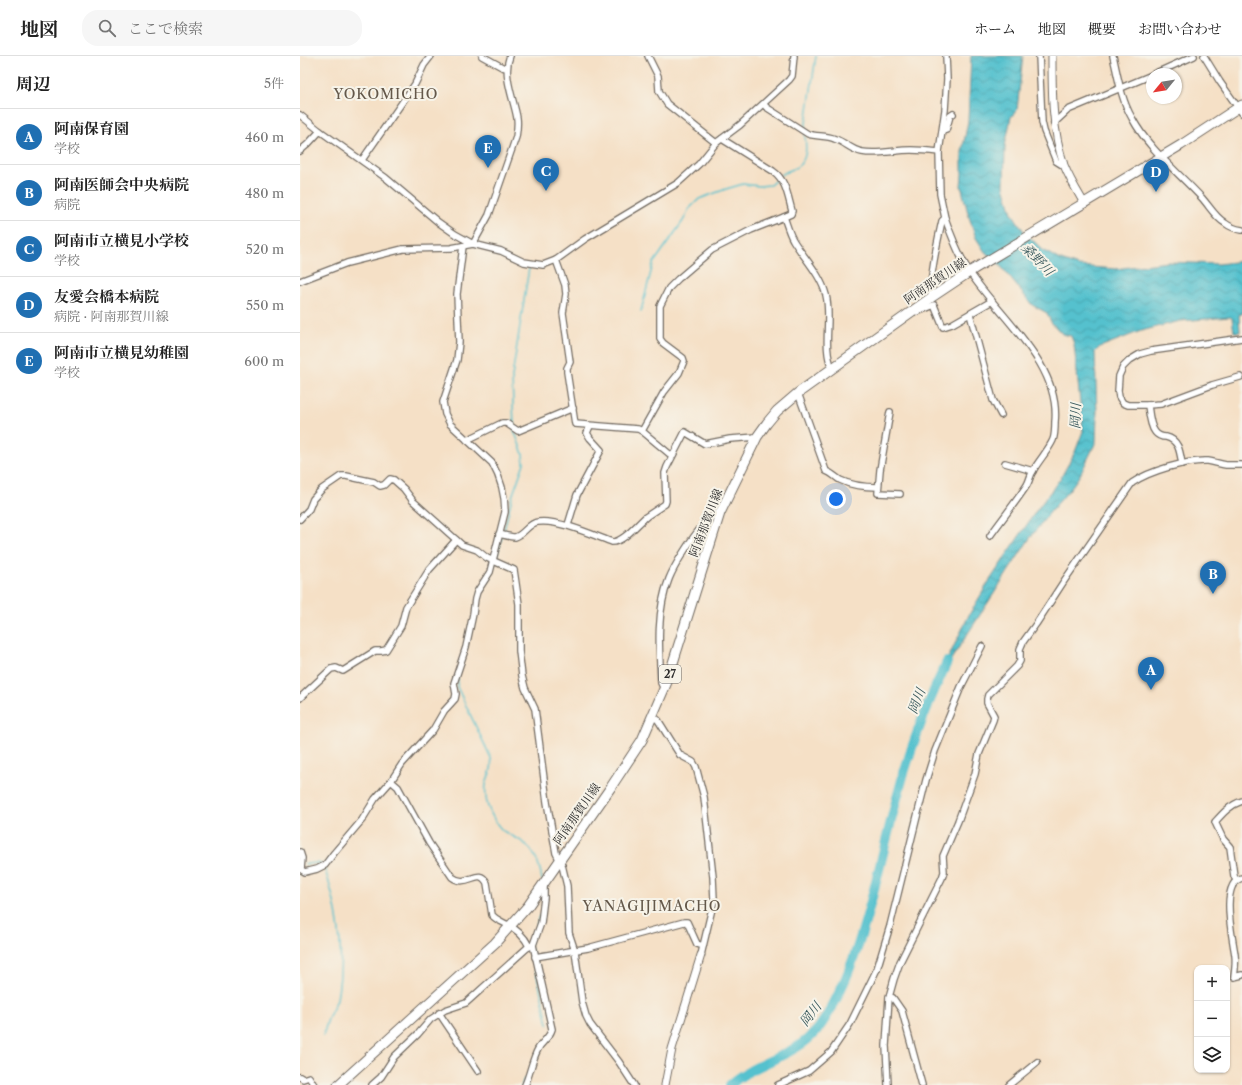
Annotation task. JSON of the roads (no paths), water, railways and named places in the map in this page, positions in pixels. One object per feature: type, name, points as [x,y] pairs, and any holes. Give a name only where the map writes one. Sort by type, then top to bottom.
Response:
[{"type":"main road","name":"阿南那賀川線","points":[[338,1085],[490,948],[512,926],[560,861],[635,752],[664,690],[720,513],[757,437],[777,411],[798,393],[912,310],[974,269],[1240,108]]},
{"type":"street","points":[[362,160],[415,84],[424,65],[431,56]]},
{"type":"street","points":[[482,56],[502,67],[507,68]]},
{"type":"street","points":[[300,281],[347,263],[403,249],[463,246],[473,244],[489,215],[518,128],[507,68],[510,56]]},
{"type":"street","points":[[648,56],[658,76],[659,91],[667,104],[716,143]]},
{"type":"street","points":[[300,115],[386,178],[438,222],[473,244],[502,251],[524,262],[543,265],[556,260],[585,239],[678,183],[699,164],[716,143],[764,104],[792,76],[794,56]]},
{"type":"street","points":[[946,56],[947,79],[945,110],[939,152],[940,194],[945,218],[959,252],[974,269],[992,301],[1023,339],[1043,368],[1051,385],[1056,404],[1053,440],[1033,471],[1028,483],[990,536]]},
{"type":"street","points":[[1039,56],[1042,122],[1044,132],[1056,161],[1064,166]]},
{"type":"street","points":[[1052,56],[1052,99],[1057,140],[1064,166],[1080,205]]},
{"type":"street","points":[[1113,56],[1125,104],[1141,133],[1161,157],[1203,199],[1215,214],[1225,223],[1242,230]]},
{"type":"street","points":[[1168,68],[1194,56]]},
{"type":"street","points":[[1204,56],[1240,108]]},
{"type":"street","points":[[1054,123],[1068,110],[1146,78]]},
{"type":"street","points":[[764,104],[766,107],[808,134],[814,136],[825,136],[838,140],[852,150],[862,152],[911,150],[939,152]]},
{"type":"street","points":[[939,152],[950,116],[953,114]]},
{"type":"street","points":[[300,151],[320,131]]},
{"type":"street","points":[[642,431],[664,392],[679,373],[684,361],[683,358],[662,343],[660,339],[660,306],[669,288],[712,250],[752,230],[791,214],[792,211],[786,188],[778,175],[722,139]]},
{"type":"street","points":[[784,217],[793,239],[817,276],[826,295],[828,312],[828,356],[832,368]]},
{"type":"street","points":[[932,297],[930,292],[935,256],[942,221],[945,218]]},
{"type":"street","points":[[300,852],[302,858],[300,869],[304,872],[317,869],[325,865],[362,820],[375,799],[391,781],[402,764],[433,730],[444,711],[455,699],[456,694],[454,683],[466,647],[477,592],[495,561],[502,535],[505,503],[497,474],[492,463],[450,424],[445,414],[443,402],[457,360],[460,342],[457,294],[463,246]]},
{"type":"street","points":[[556,260],[565,285],[566,294],[563,313],[570,362],[567,372],[576,424],[638,429],[672,456]]},
{"type":"street","points":[[912,310],[917,312],[934,305],[943,326],[952,324],[992,301]]},
{"type":"street","points":[[970,314],[993,400],[1001,415]]},
{"type":"street","points":[[1240,377],[1212,385],[1160,404],[1148,405],[1123,403],[1119,397],[1118,391],[1119,376],[1124,367],[1130,360],[1140,354],[1151,351],[1242,338]]},
{"type":"street","points":[[798,393],[826,471],[834,474],[838,479],[846,482],[864,487],[878,487]]},
{"type":"street","points":[[1148,405],[1154,431],[1158,435],[1171,438],[1176,442],[1182,464]]},
{"type":"street","points":[[467,440],[502,423],[506,423],[518,431],[573,408]]},
{"type":"street","points":[[890,412],[878,493],[900,494]]},
{"type":"street","points":[[568,525],[577,495],[601,450],[587,433],[590,426]]},
{"type":"street","points":[[502,535],[514,537],[535,522],[540,521],[568,525],[612,542],[616,542],[646,517],[665,504],[665,473],[685,432],[705,444],[730,439],[757,437]]},
{"type":"street","points":[[888,1085],[886,1046],[889,997],[900,962],[944,872],[943,856],[958,821],[975,774],[979,754],[993,720],[993,712],[987,703],[988,695],[1017,666],[1020,661],[1020,649],[1022,642],[1036,624],[1067,576],[1108,520],[1130,484],[1158,470],[1182,464],[1208,461],[1227,465],[1242,465]]},
{"type":"street","points":[[1005,462],[1033,471]]},
{"type":"street","points":[[300,519],[309,509],[316,495],[341,476],[374,482],[380,486],[384,485],[390,479],[394,480],[404,489],[413,500],[462,545],[477,550],[486,558],[516,572],[519,604],[519,651],[522,676],[525,688],[535,709],[547,802],[556,853],[560,861],[567,886],[569,934],[575,951],[577,973],[586,1016],[590,1024],[619,1062],[634,1085]]},
{"type":"street","points":[[664,690],[661,683],[659,638],[662,610],[669,579],[695,535],[708,520],[715,514],[720,513]]},
{"type":"street","points":[[300,698],[330,669],[336,668],[343,671],[375,651],[386,650],[401,626],[406,607],[429,570],[456,540]]},
{"type":"street","points":[[778,1085],[809,1071],[832,1052],[850,1024],[877,969],[890,926],[926,780],[935,751],[961,687],[982,646]]},
{"type":"street","points":[[653,716],[658,720],[680,755],[693,762],[696,767],[704,797],[713,877],[714,900],[701,955],[672,1049],[665,1085]]},
{"type":"street","points":[[391,781],[398,786],[429,842],[452,877],[457,881],[462,882],[478,876],[485,878],[488,882],[492,915],[512,926],[522,934],[531,946],[552,1029],[550,1036],[537,1050],[525,1085]]},
{"type":"street","points":[[1242,801],[1226,810],[1215,822],[1223,839],[1230,847],[1234,876],[1239,879],[1233,885],[1230,892],[1229,917],[1235,956],[1234,977],[1242,975]]},
{"type":"street","points":[[372,1085],[381,1077],[394,1057],[431,1019],[439,1013],[466,1003],[531,946],[541,923],[545,887],[544,882]]},
{"type":"street","points":[[535,957],[575,951],[684,922],[687,922],[697,944],[703,946]]},
{"type":"street","points":[[889,997],[893,998],[902,1011],[922,1085]]},
{"type":"street","points":[[439,1013],[478,1071]]},
{"type":"street","points":[[1008,1085],[1037,1062]]},
{"type":"street","points":[[300,1077],[303,1079],[309,1077],[314,1085]]},
{"type":"water","name":"桑野川","points":[[971,56],[1023,56],[1017,110],[1011,117],[1005,146],[1004,186],[1012,213],[1025,233],[1043,250],[1058,259],[1078,266],[1116,269],[1167,262],[1219,264],[1242,261],[1242,314],[1239,315],[1240,332],[1234,332],[1232,318],[1230,317],[1180,321],[1141,331],[1100,347],[1095,352],[1097,415],[1096,442],[1080,475],[1030,538],[937,681],[969,615],[988,583],[1036,511],[1060,479],[1075,452],[1083,431],[1074,344],[1071,336],[1062,334],[1051,322],[1047,313],[1032,305],[999,264],[985,252],[976,238],[969,217],[961,186],[962,152],[968,121]]},
{"type":"waterway","points":[[805,130],[816,56]]},
{"type":"waterway","points":[[781,175],[801,163],[806,152],[805,135]]},
{"type":"waterway","points":[[641,311],[653,264],[683,221],[689,209],[699,199],[743,184],[759,186],[770,185],[778,178]]},
{"type":"waterway","points":[[514,427],[512,377],[529,268]]},
{"type":"waterway","points":[[503,534],[512,497],[524,463],[523,454],[514,430]]},
{"type":"waterway","points":[[494,566],[502,537]]},
{"type":"waterway","points":[[479,594],[491,576]]},
{"type":"waterway","points":[[473,626],[477,606]]},
{"type":"waterway","name":"岡川","points":[[730,1085],[751,1070],[787,1053],[809,1038],[818,1029],[835,1002],[848,973],[863,930],[891,820],[913,746],[925,712],[947,662]]},
{"type":"waterway","points":[[458,679],[457,687],[491,758],[491,769],[486,784],[486,800],[489,809],[494,820],[502,830],[521,841],[533,853],[540,868],[542,880]]},
{"type":"waterway","points":[[305,864],[322,864]]},
{"type":"waterway","points":[[323,1036],[329,1016],[337,999],[340,965],[337,916],[324,867]]},
{"type":"waterway","points":[[530,944],[539,916]]},
{"type":"waterway","points":[[531,948],[548,1024]]},
{"type":"waterway","points":[[522,1085],[524,1079]]},
{"type":"place","name":"阿南市立横見幼稚園","points":[[488,168]]},
{"type":"place","name":"阿南市立横見小学校","points":[[546,191]]},
{"type":"place","name":"友愛会橋本病院","points":[[1156,192]]},
{"type":"place","name":"阿南医師会中央病院","points":[[1213,594]]},
{"type":"place","name":"阿南保育園","points":[[1151,690]]},
{"type":"district","name":"YOKOMICHO","points":[[386,94]]},
{"type":"district","name":"YANAGIJIMACHO","points":[[652,906]]}]
